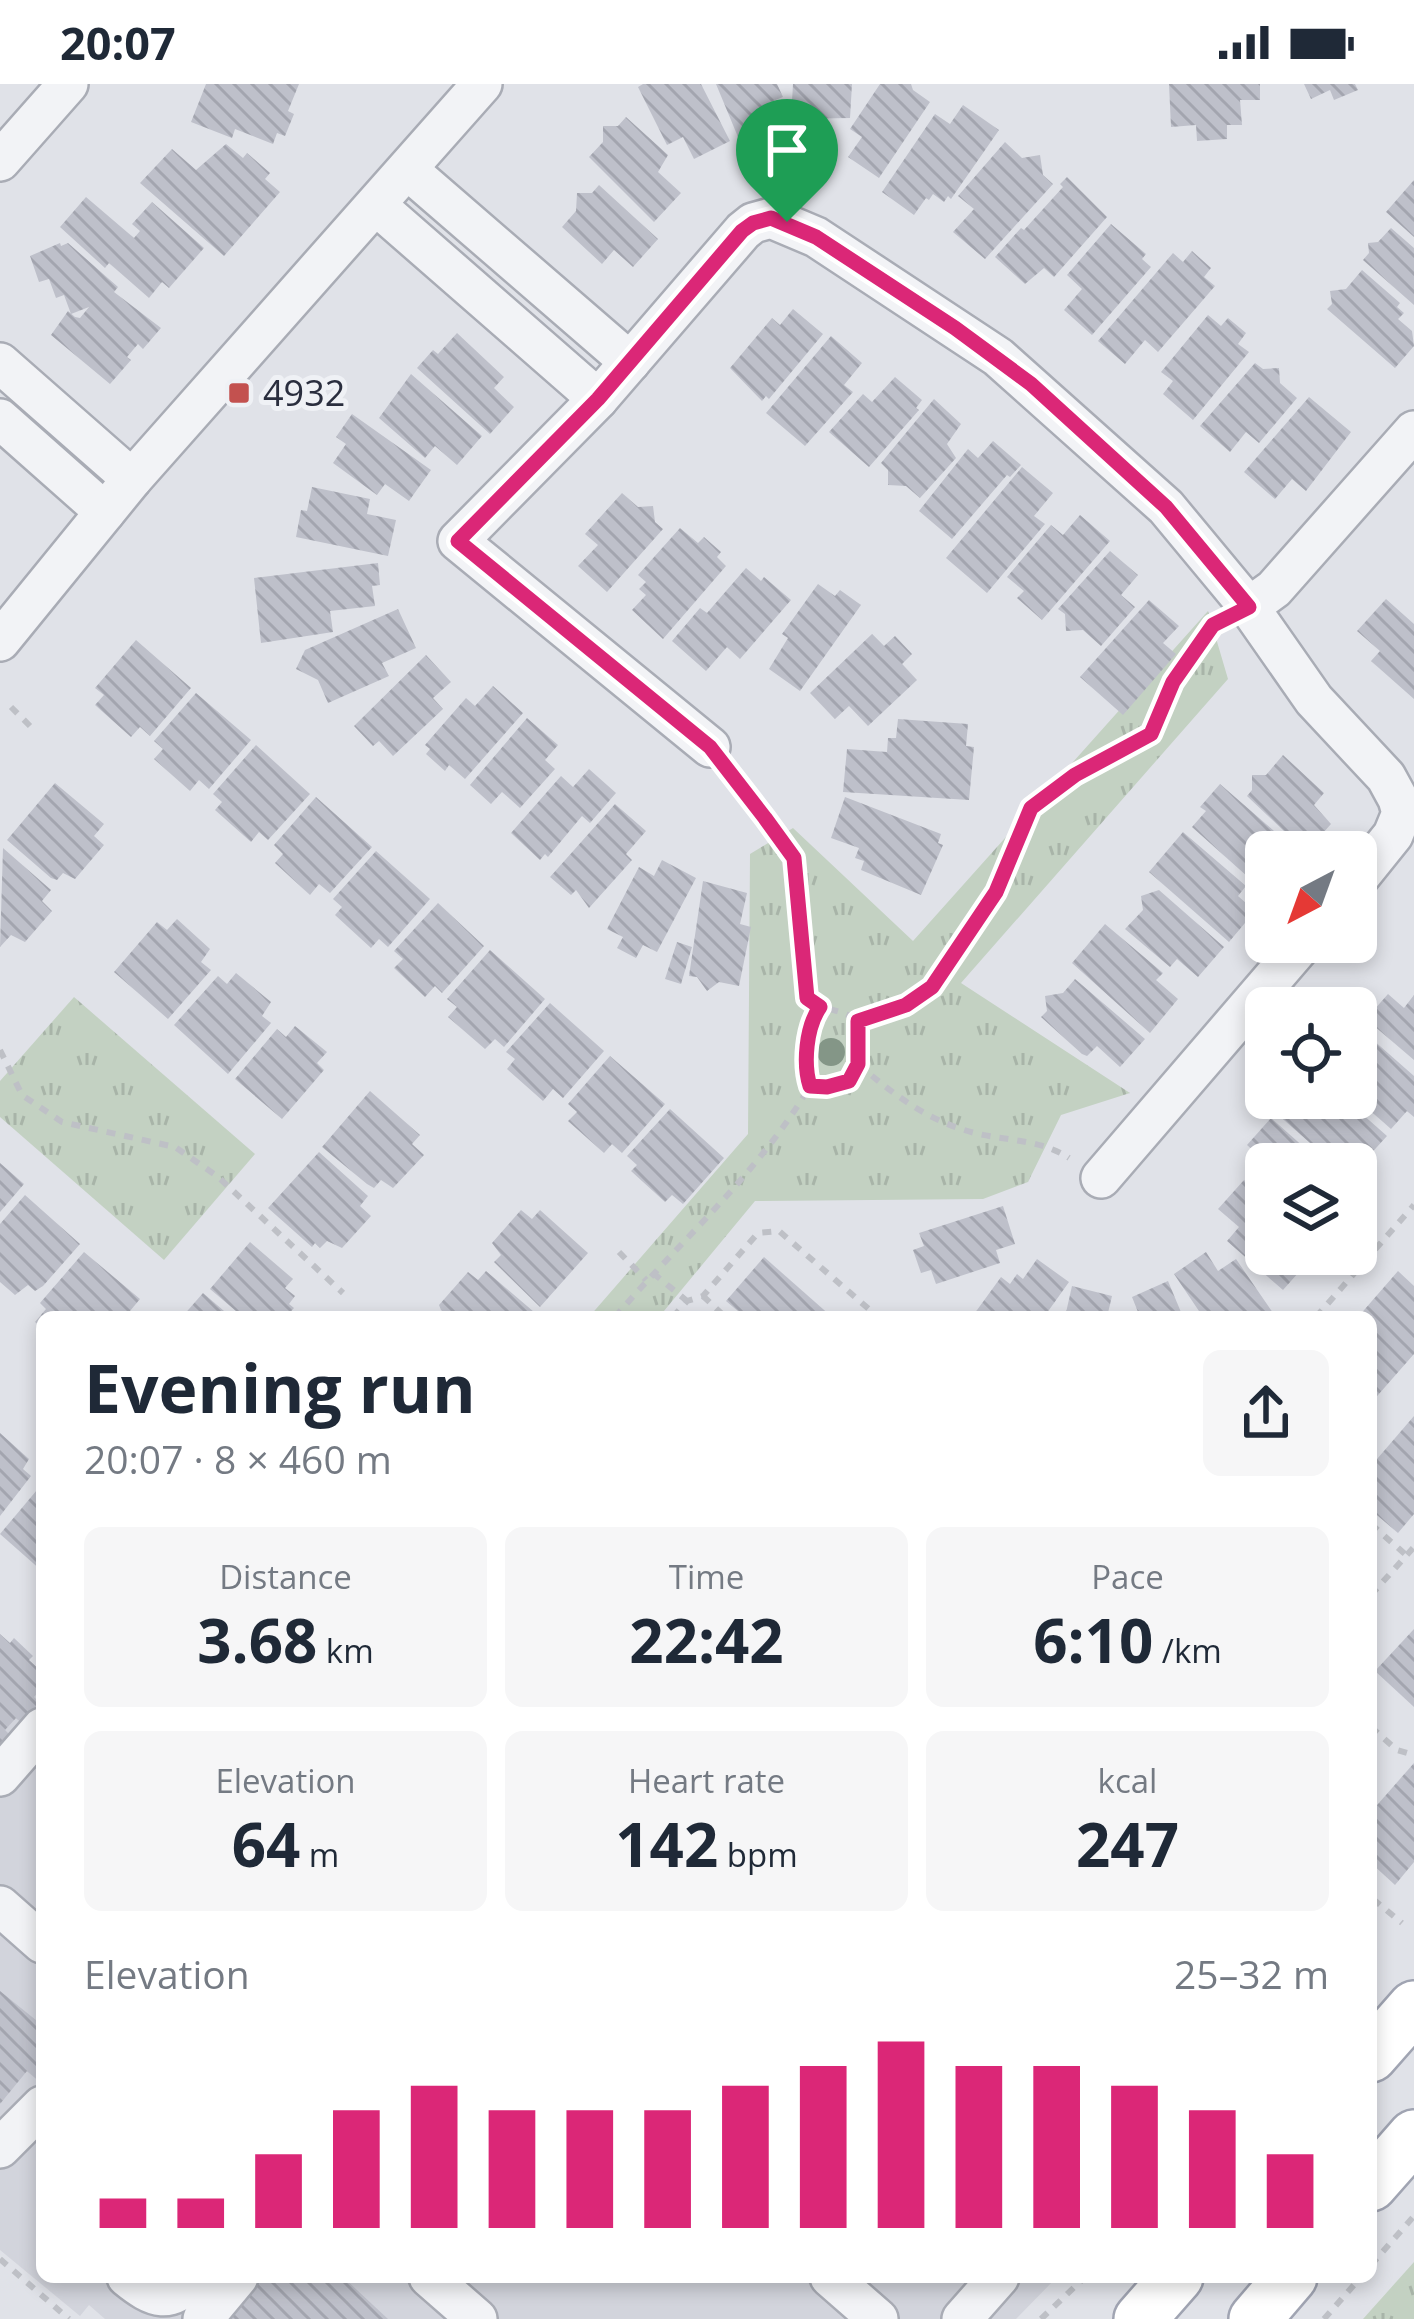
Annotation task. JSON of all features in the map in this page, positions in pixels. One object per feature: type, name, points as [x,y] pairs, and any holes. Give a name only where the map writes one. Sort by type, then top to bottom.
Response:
[{"type":"main road","points":[[1377,2049],[1414,2007]]},
{"type":"main road","points":[[1377,2179],[1414,2136]]},
{"type":"main road","points":[[1140,2319],[1172,2283]]},
{"type":"main road","points":[[1255,2319],[1287,2283]]},
{"type":"street","points":[[0,161],[68,84]]},
{"type":"street","points":[[0,640],[132,479],[482,84]]},
{"type":"street","points":[[408,170],[630,362]]},
{"type":"street","points":[[377,206],[598,399]]},
{"type":"street","points":[[710,747],[458,541],[598,399],[742,231],[771,218],[787,222],[955,328],[1031,384],[1166,507],[1249,607],[1303,687],[1386,778],[1402,813],[1393,836],[1377,855]]},
{"type":"street","points":[[0,363],[132,479]]},
{"type":"street","points":[[0,419],[105,512]]},
{"type":"street","points":[[1249,607],[1294,568],[1414,431]]},
{"type":"street","points":[[1101,1178],[1286,963]]},
{"type":"street","points":[[0,1776],[36,1735]]},
{"type":"street","points":[[0,1906],[36,1937]]},
{"type":"street","points":[[0,2148],[36,2112]]},
{"type":"street","points":[[134,2283],[164,2297],[180,2294],[190,2283]]},
{"type":"street","points":[[203,2319],[233,2283]]},
{"type":"street","points":[[436,2283],[478,2319]]},
{"type":"street","points":[[837,2283],[878,2319]]},
{"type":"street","points":[[962,2319],[994,2283]]},
{"type":"path","points":[[858,1021],[906,1005],[932,987],[996,892],[1031,808],[1075,775],[1151,734],[1173,682],[1213,625],[1249,607]]},
{"type":"path","points":[[11,707],[30,726]]},
{"type":"path","points":[[710,747],[794,858],[807,998],[858,1021]]},
{"type":"path","points":[[620,1311],[784,1131],[810,1086],[812,1019],[820,1007]]},
{"type":"path","points":[[810,1086],[849,1081],[858,1064],[858,1021]]},
{"type":"path","points":[[0,1050],[22,1095],[62,1122],[175,1147],[217,1176],[343,1293]]},
{"type":"path","points":[[858,1064],[926,1116],[975,1133],[1052,1147],[1101,1178]]},
{"type":"path","points":[[1321,1311],[1414,1205]]},
{"type":"path","points":[[1405,1215],[1414,1221]]},
{"type":"path","points":[[679,1311],[688,1301],[703,1296],[758,1233],[779,1231],[871,1311]]},
{"type":"path","points":[[619,1252],[646,1280]]},
{"type":"path","points":[[653,1273],[688,1301]]},
{"type":"path","points":[[703,1296],[719,1311]]},
{"type":"path","points":[[1377,1529],[1406,1555]]},
{"type":"path","points":[[1377,1588],[1414,1547]]},
{"type":"path","points":[[1377,1732],[1397,1750],[1414,1755]]},
{"type":"path","points":[[1377,1902],[1402,1923]]},
{"type":"path","points":[[1377,2258],[1414,2216]]},
{"type":"path","points":[[0,2259],[69,2319]]},
{"type":"path","points":[[1041,2319],[1079,2283]]},
{"type":"path","points":[[1324,2319],[1356,2283]]},
{"type":"shaded area","points":[[36,1682],[36,2280],[0,2250],[0,1723]]},
{"type":"shaded area","points":[[40,2283],[1051,2283],[1016,2319],[105,2319],[89,2305],[80,2316]]},
{"type":"green space","points":[[1208,611],[1228,679],[961,983],[1130,1093],[1061,1115],[1028,1182],[983,1199],[755,1201],[664,1311],[594,1311],[748,1134],[750,854],[793,828],[913,941]]},
{"type":"green space","points":[[74,997],[255,1154],[164,1260],[0,1117],[0,1081]]},
{"type":"green space","points":[[1414,2262],[1414,2319],[1363,2319]]},
{"type":"building","points":[[206,84],[299,84],[288,111],[294,114],[285,136],[277,133],[273,144],[235,129],[232,138],[191,122]]},
{"type":"building","points":[[701,84],[730,141],[694,159],[683,137],[667,145],[638,87]]},
{"type":"building","points":[[716,84],[777,84],[783,97],[768,103],[772,123],[738,137]]},
{"type":"building","points":[[793,84],[852,84],[850,118],[791,119]]},
{"type":"building","points":[[880,84],[911,84],[930,102],[879,178],[848,157],[862,137],[850,129]]},
{"type":"building","points":[[1169,84],[1260,84],[1260,100],[1240,100],[1242,125],[1227,125],[1227,139],[1197,141],[1196,125],[1171,127]]},
{"type":"building","points":[[1304,84],[1355,84],[1358,90],[1334,100],[1330,90],[1311,99]]},
{"type":"building","points":[[963,105],[999,130],[951,199],[948,196],[944,202],[933,194],[914,215],[882,192],[935,114],[950,124]]},
{"type":"building","points":[[626,117],[668,155],[658,172],[681,193],[654,222],[589,157],[603,142],[603,126],[618,126]]},
{"type":"building","points":[[1005,142],[1022,158],[1040,155],[1043,175],[1053,184],[985,259],[953,232],[974,209],[958,196]]},
{"type":"building","points":[[226,144],[243,158],[247,153],[270,173],[265,179],[280,192],[224,256],[140,183],[172,149],[196,170]]},
{"type":"building","points":[[1067,177],[1107,217],[1054,277],[1044,268],[1025,284],[995,257],[1063,187],[1060,184]]},
{"type":"building","points":[[1414,180],[1414,237],[1386,212]]},
{"type":"building","points":[[599,185],[658,239],[633,267],[614,250],[602,264],[562,227],[576,211],[577,193],[592,193]]},
{"type":"building","points":[[86,197],[134,238],[140,231],[132,224],[152,202],[204,248],[169,288],[162,282],[149,298],[109,263],[105,268],[60,227]]},
{"type":"building","points":[[1111,224],[1146,254],[1142,259],[1151,267],[1092,335],[1064,310],[1082,289],[1067,275]]},
{"type":"building","points":[[1391,228],[1414,248],[1414,305],[1363,260],[1369,253],[1368,243],[1378,242]]},
{"type":"building","points":[[68,243],[118,287],[114,292],[161,328],[143,349],[138,344],[110,384],[51,335],[71,313],[64,295],[56,298],[49,279],[39,282],[30,256]]},
{"type":"building","points":[[1192,251],[1211,268],[1204,277],[1215,286],[1158,352],[1145,340],[1125,364],[1098,341],[1173,253],[1183,262]]},
{"type":"building","points":[[1362,270],[1400,303],[1397,307],[1404,313],[1398,319],[1412,331],[1414,346],[1395,368],[1327,309],[1332,304],[1330,291],[1346,289]]},
{"type":"building","points":[[793,309],[823,334],[769,399],[766,396],[762,401],[730,368],[772,318],[780,325]]},
{"type":"building","points":[[1208,315],[1221,326],[1228,318],[1246,333],[1238,344],[1249,352],[1193,420],[1163,394],[1173,381],[1161,372]]},
{"type":"building","points":[[457,333],[504,377],[494,388],[514,407],[490,434],[417,368]]},
{"type":"building","points":[[831,336],[862,363],[844,385],[853,392],[805,446],[766,413]]},
{"type":"building","points":[[1255,363],[1263,369],[1279,368],[1280,383],[1297,398],[1259,443],[1246,432],[1230,452],[1200,426]]},
{"type":"building","points":[[411,374],[482,436],[457,465],[435,446],[425,458],[379,418]]},
{"type":"building","points":[[895,377],[922,400],[919,410],[869,467],[829,432],[863,394],[872,402]]},
{"type":"building","points":[[1309,397],[1351,432],[1306,491],[1292,479],[1275,499],[1244,472]]},
{"type":"building","points":[[934,399],[961,424],[947,444],[956,458],[920,498],[906,486],[888,485],[888,470],[881,463]]},
{"type":"building","points":[[352,414],[431,470],[409,501],[385,484],[377,495],[333,463],[346,444],[336,437]]},
{"type":"building","points":[[993,441],[1021,465],[952,539],[919,511],[968,449],[978,458]]},
{"type":"building","points":[[1022,467],[1053,493],[1034,516],[1045,524],[987,593],[946,558]]},
{"type":"building","points":[[312,487],[370,499],[367,514],[396,520],[388,556],[296,537]]},
{"type":"building","points":[[622,493],[638,507],[653,506],[655,522],[663,529],[607,592],[578,566],[598,545],[585,534]]},
{"type":"building","points":[[1080,515],[1110,541],[1042,620],[1017,598],[1024,591],[1007,577],[1051,525],[1063,535]]},
{"type":"building","points":[[680,528],[698,543],[704,537],[721,552],[717,557],[726,566],[663,639],[632,610],[646,595],[639,589],[646,582],[638,575]]},
{"type":"building","points":[[1110,551],[1138,575],[1121,595],[1135,607],[1101,646],[1083,630],[1066,631],[1065,614],[1058,609]]},
{"type":"building","points":[[378,563],[380,585],[372,586],[375,606],[330,611],[333,632],[261,643],[254,578]]},
{"type":"building","points":[[746,568],[791,600],[740,659],[727,647],[706,671],[672,641],[700,608],[707,613]]},
{"type":"building","points":[[818,584],[835,596],[840,590],[861,605],[800,691],[769,669],[788,638],[782,634]]},
{"type":"building","points":[[1386,599],[1414,624],[1414,699],[1371,661],[1380,651],[1357,631]]},
{"type":"building","points":[[1149,600],[1179,626],[1163,643],[1176,654],[1123,715],[1080,677]]},
{"type":"building","points":[[398,609],[416,648],[382,663],[389,676],[328,703],[318,680],[296,669],[305,650]]},
{"type":"building","points":[[872,634],[884,646],[895,636],[912,654],[902,664],[917,680],[868,726],[849,706],[835,719],[810,693]]},
{"type":"building","points":[[136,640],[191,688],[150,736],[140,727],[131,737],[95,705],[104,695],[95,688]]},
{"type":"building","points":[[426,655],[451,682],[433,698],[443,709],[393,756],[379,741],[373,746],[354,726]]},
{"type":"building","points":[[493,686],[523,713],[465,779],[449,765],[445,771],[426,754],[430,749],[425,745],[466,698],[475,706]]},
{"type":"building","points":[[196,693],[251,740],[209,789],[199,780],[190,791],[154,759],[163,749],[154,741]]},
{"type":"building","points":[[527,718],[558,745],[545,760],[555,769],[520,808],[502,792],[491,804],[470,785]]},
{"type":"building","points":[[898,719],[968,724],[966,746],[974,747],[969,800],[843,792],[847,749],[887,752],[888,738],[896,738]]},
{"type":"building","points":[[256,745],[310,794],[268,840],[259,832],[251,842],[215,810],[222,802],[213,794]]},
{"type":"building","points":[[1283,755],[1324,793],[1314,805],[1331,824],[1325,831],[1284,831],[1247,796],[1252,775],[1266,775]]},
{"type":"building","points":[[589,769],[616,793],[590,823],[582,816],[548,857],[545,854],[540,860],[511,833],[561,776],[573,787]]},
{"type":"building","points":[[55,783],[104,824],[94,836],[104,845],[75,879],[63,873],[57,880],[51,878],[7,840]]},
{"type":"building","points":[[1220,784],[1274,831],[1245,831],[1245,874],[1192,827],[1206,811],[1200,807]]},
{"type":"building","points":[[316,797],[372,847],[330,893],[319,884],[310,895],[275,863],[283,854],[274,845]]},
{"type":"building","points":[[845,797],[941,834],[938,843],[943,845],[921,895],[861,870],[864,861],[855,858],[859,848],[831,838]]},
{"type":"building","points":[[615,804],[646,831],[626,854],[632,860],[589,908],[576,890],[571,895],[550,877]]},
{"type":"building","points":[[1183,832],[1245,885],[1238,896],[1245,902],[1245,923],[1229,942],[1149,872]]},
{"type":"building","points":[[3,848],[51,890],[42,901],[52,911],[25,942],[11,935],[0,947]]},
{"type":"building","points":[[376,851],[430,899],[388,947],[379,939],[371,948],[335,915],[342,907],[333,899]]},
{"type":"building","points":[[662,860],[696,878],[657,952],[643,945],[636,958],[617,948],[623,937],[607,929],[639,867],[654,876]]},
{"type":"building","points":[[703,881],[747,893],[740,924],[751,927],[739,986],[719,982],[707,991],[697,977],[689,976]]},
{"type":"building","points":[[1159,890],[1224,947],[1198,977],[1177,959],[1170,967],[1125,929],[1143,910],[1141,896]]},
{"type":"building","points":[[438,903],[484,946],[442,993],[435,986],[425,997],[394,968],[403,959],[394,951]]},
{"type":"building","points":[[177,919],[210,949],[201,962],[211,970],[168,1019],[114,972],[157,922],[167,930]]},
{"type":"building","points":[[1105,924],[1163,973],[1156,980],[1178,999],[1150,1033],[1072,963]]},
{"type":"building","points":[[677,942],[692,947],[681,984],[665,979]]},
{"type":"building","points":[[490,950],[545,999],[504,1047],[495,1039],[485,1049],[448,1017],[457,1007],[447,999]]},
{"type":"building","points":[[236,973],[271,1002],[262,1016],[271,1023],[228,1074],[174,1025],[218,976],[227,984]]},
{"type":"building","points":[[1075,979],[1145,1039],[1120,1067],[1097,1046],[1087,1056],[1082,1054],[1041,1017],[1047,1011],[1045,996],[1063,993]]},
{"type":"building","points":[[1388,994],[1404,1008],[1414,995],[1414,1060],[1377,1028],[1377,1006]]},
{"type":"building","points":[[550,1003],[604,1051],[563,1098],[553,1089],[543,1101],[507,1069],[515,1059],[506,1052]]},
{"type":"building","points":[[295,1026],[327,1052],[317,1063],[324,1070],[282,1119],[235,1079],[277,1029],[286,1037]]},
{"type":"building","points":[[1377,1043],[1414,1076],[1414,1117],[1407,1111],[1391,1129],[1377,1117]]},
{"type":"building","points":[[610,1056],[665,1104],[622,1153],[612,1144],[604,1153],[568,1121],[577,1112],[568,1104]]},
{"type":"building","points":[[370,1091],[420,1135],[412,1144],[424,1155],[393,1188],[381,1180],[374,1188],[367,1184],[322,1147]]},
{"type":"building","points":[[670,1109],[724,1158],[683,1204],[672,1195],[665,1202],[631,1171],[637,1165],[627,1156]]},
{"type":"building","points":[[1272,1119],[1299,1143],[1249,1143]]},
{"type":"building","points":[[1283,1119],[1368,1119],[1387,1136],[1377,1147],[1377,1143],[1310,1143]]},
{"type":"building","points":[[319,1152],[368,1196],[360,1206],[371,1216],[342,1248],[327,1241],[320,1248],[315,1243],[312,1247],[268,1208]]},
{"type":"building","points":[[0,1163],[24,1184],[0,1212]]},
{"type":"building","points":[[1245,1181],[1245,1257],[1227,1241],[1239,1227],[1218,1209]]},
{"type":"building","points":[[25,1195],[80,1244],[43,1286],[35,1291],[28,1285],[15,1295],[0,1282],[0,1224]]},
{"type":"building","points":[[1003,1206],[1015,1244],[996,1250],[1000,1263],[936,1284],[931,1270],[921,1273],[913,1250],[924,1246],[919,1233]]},
{"type":"building","points":[[521,1210],[532,1219],[540,1210],[588,1253],[540,1307],[494,1262],[501,1255],[492,1243]]},
{"type":"building","points":[[250,1242],[293,1279],[285,1288],[295,1296],[289,1304],[294,1308],[236,1311],[210,1289]]},
{"type":"building","points":[[84,1252],[140,1299],[130,1311],[44,1311],[40,1303]]},
{"type":"building","points":[[1206,1252],[1218,1271],[1236,1259],[1272,1311],[1199,1311],[1174,1274]]},
{"type":"building","points":[[764,1257],[825,1311],[738,1311],[726,1301]]},
{"type":"building","points":[[1037,1259],[1069,1282],[1048,1311],[976,1311],[1001,1277],[1010,1284],[1017,1274],[1023,1279]]},
{"type":"building","points":[[486,1271],[533,1311],[441,1310],[439,1305],[468,1272],[478,1280]]},
{"type":"building","points":[[1398,1271],[1414,1286],[1414,1354],[1377,1396],[1377,1311],[1363,1311]]},
{"type":"building","points":[[1266,1275],[1296,1275],[1283,1290]]},
{"type":"building","points":[[1168,1281],[1180,1311],[1138,1311],[1132,1297]]},
{"type":"building","points":[[1072,1286],[1112,1296],[1108,1311],[1066,1311]]},
{"type":"building","points":[[203,1293],[224,1311],[187,1311]]},
{"type":"building","points":[[1414,1416],[1414,1514],[1398,1533],[1377,1515],[1377,1459]]},
{"type":"building","points":[[0,1433],[29,1459],[23,1469],[31,1476],[0,1516]]},
{"type":"building","points":[[36,1491],[36,1566],[0,1534]]},
{"type":"building","points":[[1414,1629],[1414,1707],[1377,1669]]},
{"type":"building","points":[[0,1634],[10,1643],[14,1638],[33,1656],[29,1660],[36,1666],[36,1712],[24,1725],[16,1718],[5,1730],[10,1735],[0,1747]]},
{"type":"building","points":[[1414,1763],[1414,1862],[1395,1885],[1377,1868],[1377,1805]]},
{"type":"building","points":[[0,1991],[36,2020],[36,2079],[27,2071],[0,2104]]},
{"type":"building","points":[[257,2283],[349,2283],[388,2319],[226,2319]]},
{"type":"place","name":"4932","points":[[239,393]]},
{"type":"route","points":[[771,218],[787,222],[955,328],[1031,384],[1191,532],[1249,607],[1213,625],[1173,682],[1151,734],[1075,775],[1031,808],[996,892],[932,987],[906,1005],[858,1021],[858,1064],[849,1081],[827,1087],[810,1086],[807,1076],[812,1019],[820,1007],[807,998],[794,858],[710,747],[458,541],[598,399],[742,231],[771,218]]}]
